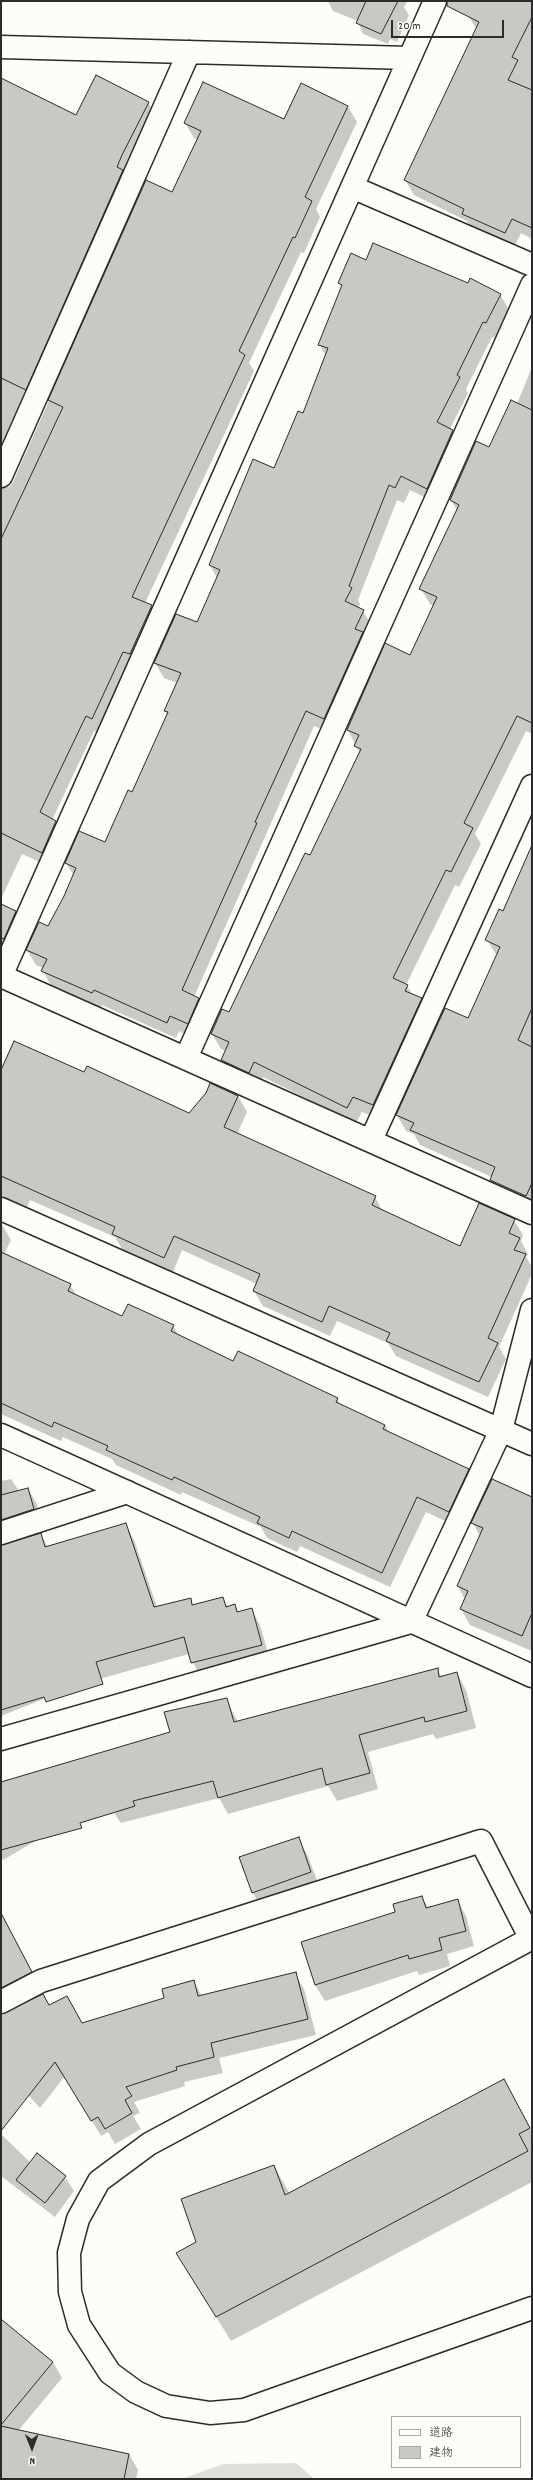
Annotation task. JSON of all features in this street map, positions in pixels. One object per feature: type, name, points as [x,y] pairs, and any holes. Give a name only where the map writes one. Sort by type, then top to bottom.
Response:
[{"type":"street","points":[[435,1],[1,976],[532,1213]]},
{"type":"street","points":[[1,47],[409,58]]},
{"type":"street","points":[[1,476],[189,52]]},
{"type":"street","points":[[352,187],[532,265]]},
{"type":"street","points":[[186,1058],[532,285]]},
{"type":"street","points":[[371,1140],[532,786]]},
{"type":"street","points":[[1,1209],[532,1444]]},
{"type":"street","points":[[1,1739],[411,1622],[501,1430],[532,1310]]},
{"type":"street","points":[[1,1435],[532,1676]]},
{"type":"street","points":[[1,1533],[127,1492]]},
{"type":"street","points":[[1,2002],[41,1981],[481,1841],[531,1939],[149,2144],[99,2181],[78,2219],[69,2253],[70,2292],[79,2324],[110,2373],[136,2392],[166,2406],[210,2413],[244,2410],[532,2308]]},
{"type":"shaded area","points":[[296,2463],[314,2479],[181,2479],[224,2464]]},
{"type":"building","points":[[366,1],[398,1],[381,34],[356,23]]},
{"type":"building","points":[[447,1],[532,1],[532,17],[512,57],[518,60],[508,80],[532,90],[532,228],[512,219],[505,233],[462,214],[464,209],[404,180],[479,22],[447,6]]},
{"type":"building","points":[[96,75],[149,102],[122,155],[117,167],[123,170],[26,390],[1,378],[1,78],[76,115]]},
{"type":"building","points":[[203,82],[284,119],[301,83],[348,106],[305,197],[312,201],[295,238],[293,237],[239,351],[245,355],[132,597],[152,605],[130,654],[123,652],[92,719],[86,716],[40,812],[56,821],[42,853],[1,833],[1,539],[63,407],[48,400],[146,180],[172,192],[201,131],[184,123]]},
{"type":"building","points":[[373,243],[468,283],[470,278],[501,294],[486,323],[483,322],[457,375],[460,377],[437,422],[453,430],[427,489],[401,476],[395,488],[389,485],[349,586],[352,588],[345,601],[364,610],[355,629],[363,632],[324,719],[306,711],[255,822],[257,823],[182,990],[199,998],[188,1024],[170,1016],[167,1023],[94,990],[92,993],[41,971],[47,959],[26,950],[39,922],[48,926],[64,896],[76,868],[65,863],[79,831],[105,842],[128,790],[132,792],[168,712],[164,711],[181,673],[154,663],[176,614],[197,622],[220,570],[209,565],[253,459],[274,468],[298,411],[303,413],[328,348],[318,345],[342,285],[338,283],[351,253],[366,260]]},
{"type":"building","points":[[511,400],[532,410],[532,723],[517,716],[464,823],[473,828],[451,872],[446,870],[393,978],[408,985],[405,991],[422,998],[373,1105],[353,1097],[347,1108],[254,1062],[249,1073],[221,1060],[229,1042],[211,1034],[222,1009],[229,1012],[305,853],[310,855],[361,749],[354,746],[359,735],[347,730],[385,643],[410,655],[437,597],[419,589],[459,505],[450,500],[476,441],[489,447]]},
{"type":"building","points":[[532,845],[532,1008],[518,1040],[532,1047],[532,1183],[526,1196],[490,1180],[495,1167],[410,1130],[414,1123],[396,1115],[445,1008],[468,1018],[500,947],[485,940],[499,909],[503,911]]},
{"type":"building","points":[[1,904],[16,911],[4,939],[1,938]]},
{"type":"building","points":[[14,1041],[84,1072],[87,1066],[189,1113],[206,1093],[210,1083],[238,1096],[224,1127],[376,1196],[372,1205],[460,1246],[479,1203],[515,1219],[509,1233],[520,1238],[514,1250],[526,1254],[488,1338],[498,1343],[479,1382],[386,1341],[390,1333],[329,1306],[322,1322],[253,1291],[260,1274],[174,1236],[164,1258],[112,1234],[115,1227],[1,1176],[1,1070]]},
{"type":"building","points":[[1,1252],[71,1284],[68,1291],[122,1316],[128,1304],[174,1325],[171,1331],[233,1361],[238,1351],[338,1398],[336,1402],[385,1425],[383,1429],[469,1469],[449,1512],[417,1497],[382,1573],[292,1531],[289,1538],[257,1523],[260,1517],[174,1477],[172,1480],[106,1450],[108,1446],[54,1422],[52,1427],[1,1403]]},
{"type":"building","points":[[492,1479],[532,1497],[532,1613],[522,1636],[460,1609],[468,1591],[457,1586],[483,1528],[471,1523]]},
{"type":"building","points":[[28,1488],[34,1509],[1,1520],[1,1495]]},
{"type":"building","points":[[126,1523],[154,1607],[191,1598],[192,1605],[223,1597],[226,1607],[235,1604],[237,1612],[252,1608],[262,1645],[191,1663],[184,1637],[96,1662],[103,1684],[46,1702],[44,1697],[1,1710],[1,1545],[41,1533],[45,1547]]},
{"type":"building","points":[[438,1668],[439,1677],[457,1672],[467,1711],[425,1722],[424,1717],[359,1735],[370,1773],[326,1785],[322,1768],[218,1798],[213,1781],[133,1801],[135,1806],[80,1823],[82,1828],[1,1850],[1,1782],[170,1732],[164,1712],[227,1698],[234,1722]]},
{"type":"building","points":[[299,1837],[311,1872],[252,1893],[239,1857]]},
{"type":"building","points":[[422,1896],[426,1908],[458,1899],[466,1931],[439,1938],[442,1950],[409,1959],[408,1955],[315,1985],[301,1942],[395,1912],[393,1904]]},
{"type":"building","points":[[1,1913],[32,1972],[1,1988]]},
{"type":"building","points":[[296,1972],[308,2019],[211,2043],[214,2057],[176,2067],[177,2070],[126,2087],[132,2096],[125,2100],[132,2113],[105,2129],[98,2117],[91,2121],[55,2062],[1,2131],[1,2014],[43,1994],[49,2005],[67,1996],[82,2023],[164,1998],[162,1989],[194,1980],[198,1996]]},
{"type":"building","points":[[504,2079],[530,2128],[519,2134],[528,2151],[216,2317],[176,2253],[196,2242],[181,2199],[274,2165],[285,2195]]},
{"type":"building","points":[[37,2153],[66,2176],[45,2203],[16,2180]]},
{"type":"building","points":[[1,2319],[53,2362],[1,2425]]},
{"type":"building","points":[[1,2426],[129,2454],[124,2479],[1,2479]]}]
